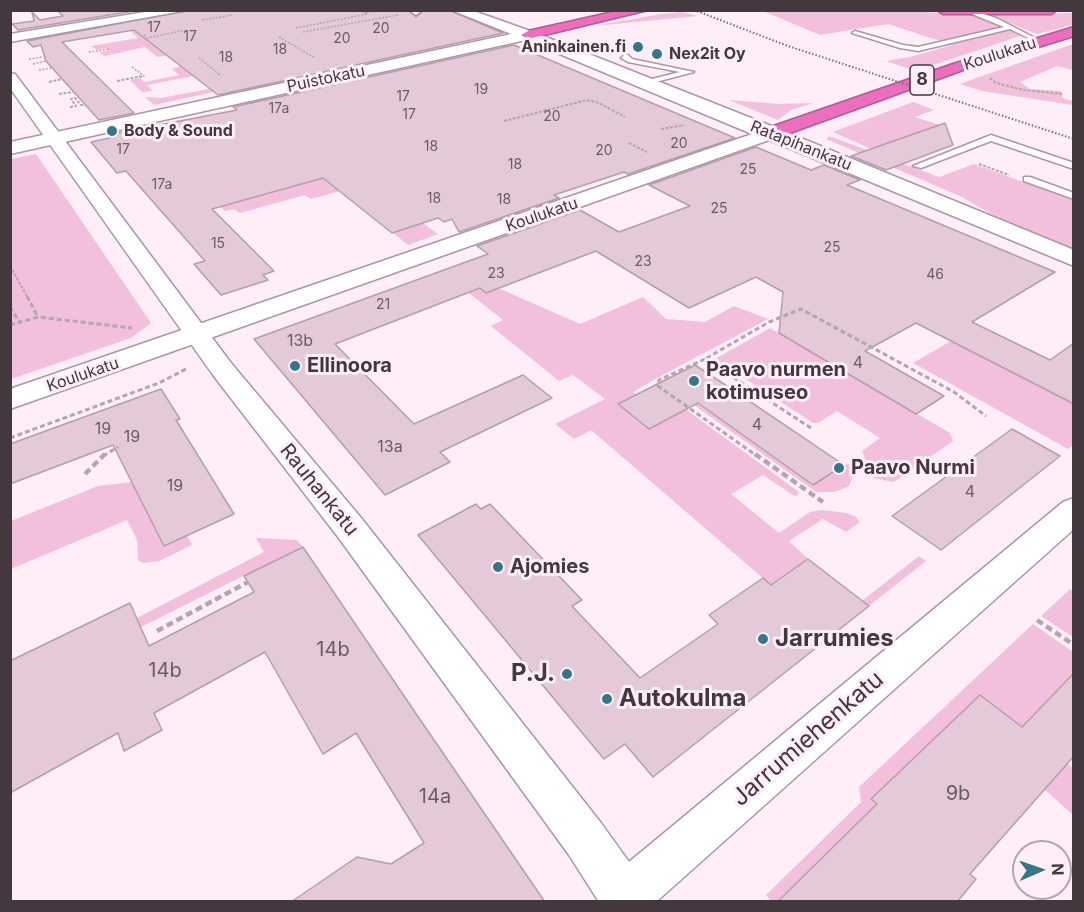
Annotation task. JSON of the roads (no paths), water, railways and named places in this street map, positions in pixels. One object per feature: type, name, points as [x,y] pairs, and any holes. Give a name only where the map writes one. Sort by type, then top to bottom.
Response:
[{"type":"highway","name":"Puistokatu","points":[[528,35],[642,10]]},
{"type":"highway","points":[[943,10],[970,12],[1051,10]]},
{"type":"highway","name":"Koulukatu","points":[[772,134],[1038,41],[1074,31]]},
{"type":"main road","name":"Ratapihankatu","points":[[457,10],[528,35],[647,83],[1074,259]]},
{"type":"main road","name":"Puistokatu","points":[[10,148],[528,35]]},
{"type":"main road","name":"Koulukatu","points":[[10,400],[772,134]]},
{"type":"street","points":[[10,38],[183,10]]},
{"type":"street","name":"Rauhankatu","points":[[10,77],[197,335],[350,528],[585,839],[627,899]]},
{"type":"street","name":"Jarrumiehenkatu","points":[[627,899],[1074,510]]},
{"type":"lane","points":[[970,12],[1011,27],[1038,41]]},
{"type":"lane","points":[[855,33],[902,47],[918,49],[1011,27]]},
{"type":"lane","points":[[626,56],[625,59],[630,61],[690,72],[647,83]]},
{"type":"lane","points":[[918,166],[991,138],[1074,166]]},
{"type":"lane","points":[[1027,179],[1074,196]]},
{"type":"railway","points":[[694,10],[788,46],[1074,139]]},
{"type":"place","name":"Aninkainen.fi","points":[[638,47]]},
{"type":"place","name":"Nex2it Oy","points":[[657,54]]},
{"type":"place","name":"Body & Sound","points":[[112,131]]},
{"type":"place","name":"Ellinoora","points":[[295,366]]},
{"type":"place","name":"Paavo nurmen kotimuseo","points":[[694,381]]},
{"type":"place","name":"Paavo Nurmi","points":[[839,468]]},
{"type":"place","name":"Ajomies","points":[[498,567]]},
{"type":"place","name":"Jarrumies","points":[[763,639]]},
{"type":"place","name":"P.J.","points":[[567,674]]},
{"type":"place","name":"Autokulma","points":[[607,699]]}]
